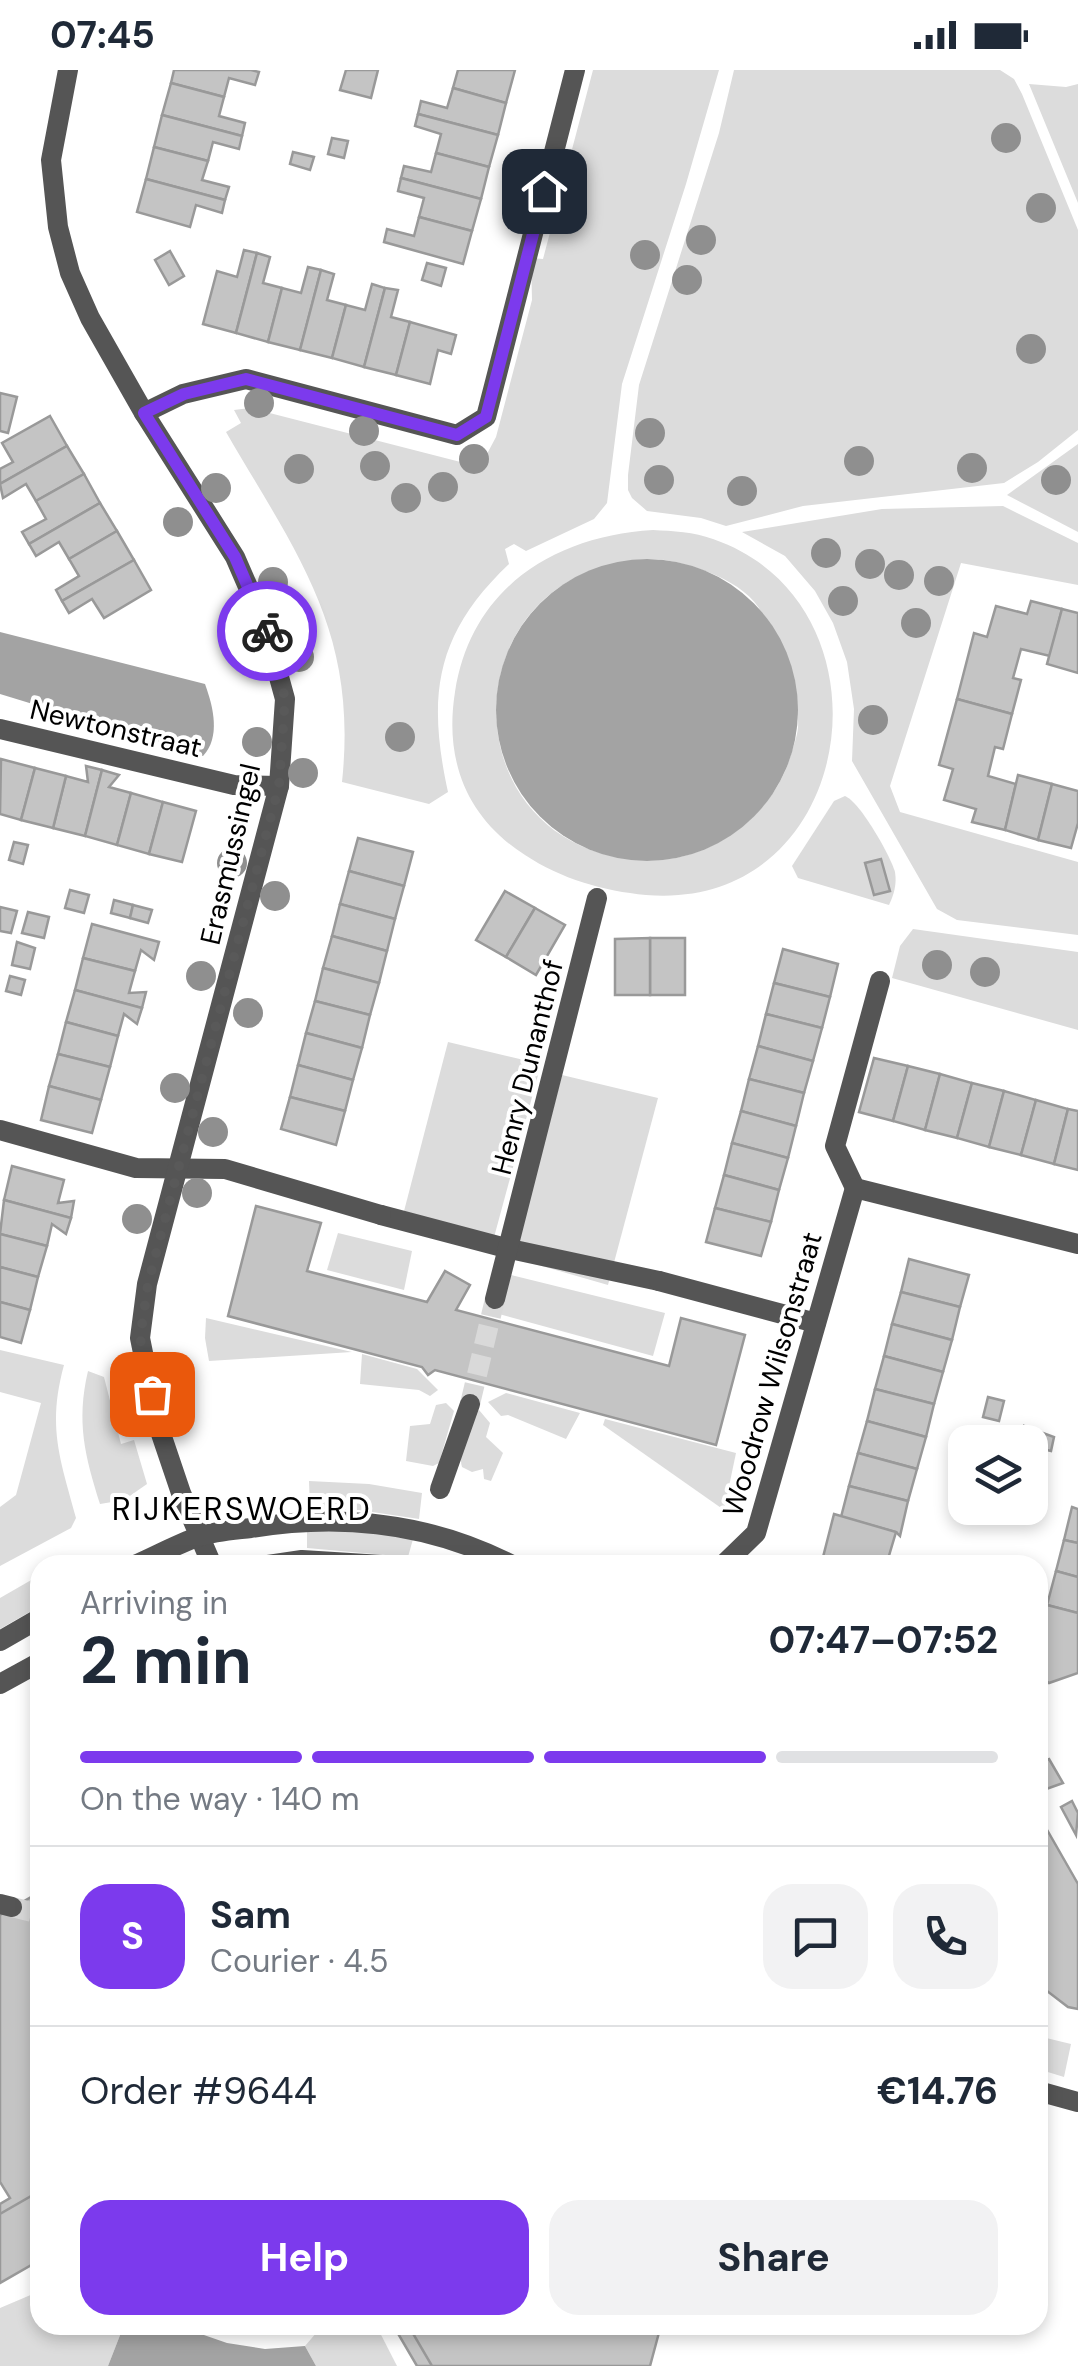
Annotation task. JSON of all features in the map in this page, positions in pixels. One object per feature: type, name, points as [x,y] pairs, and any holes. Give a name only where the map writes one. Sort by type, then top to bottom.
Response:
[{"type":"street","name":"Erasmussingel","points":[[68,70],[51,160],[58,226],[70,273],[90,318],[144,413],[235,557],[266,626],[285,698],[279,786],[148,1284],[140,1338],[157,1422],[208,1555]]},
{"type":"street","points":[[144,413],[184,394],[246,379],[457,435],[486,417],[575,70]]},
{"type":"street","name":"Newtonstraat","points":[[0,728],[234,785],[279,786]]},
{"type":"street","name":"Henry Dunanthof","points":[[495,1298],[598,898]]},
{"type":"street","points":[[880,982],[835,1146],[855,1188],[1078,1244]]},
{"type":"street","points":[[0,1130],[136,1168],[225,1168],[510,1249],[659,1281],[816,1323]]},
{"type":"street","name":"Woodrow Wilsonstraat","points":[[734,1555],[756,1533],[855,1188]]},
{"type":"street","points":[[440,1489],[470,1404]]},
{"type":"street","points":[[157,1555],[200,1536],[299,1520],[368,1520],[429,1533],[493,1555]]},
{"type":"street","points":[[0,1641],[30,1624]]},
{"type":"street","points":[[0,1684],[30,1668]]},
{"type":"street","points":[[1048,2093],[1078,2102]]},
{"type":"shaded area","points":[[593,70],[719,70],[622,384],[607,503],[594,519],[526,551],[514,544],[505,549],[509,564],[465,616],[443,668],[439,696],[438,726],[448,792],[429,804],[342,782],[345,729],[341,681],[331,638],[299,557],[226,432],[241,423],[234,410],[250,408],[480,467],[496,437],[532,300],[531,258],[543,259]]},
{"type":"shaded area","points":[[734,70],[1000,70],[1014,79],[1078,230],[1078,430],[1004,483],[803,506],[726,526],[701,518],[647,511],[632,498],[628,475],[639,385],[719,133]]},
{"type":"shaded area","points":[[1029,84],[1078,84],[1078,203]]},
{"type":"shaded area","points":[[1078,444],[1078,532],[1007,495]]},
{"type":"shaded area","points":[[1003,506],[1078,543],[1078,585],[961,563],[890,786],[900,812],[1078,862],[1078,935],[957,920],[937,909],[852,761],[854,709],[847,662],[833,623],[815,591],[785,556],[742,532],[882,509]]},
{"type":"shaded area","points":[[653,530],[698,535],[713,539],[773,574],[812,625],[831,685],[830,748],[810,807],[772,856],[717,888],[646,895],[599,887],[553,871],[525,855],[488,824],[464,786],[457,764],[452,717],[455,692],[464,655],[479,624],[523,574],[551,556],[617,534]],"holes":[[[658,559],[731,583],[754,602],[768,627],[796,709],[798,728],[783,775],[754,816],[713,846],[664,860],[638,860],[574,842],[529,806],[503,757],[497,703],[509,650],[540,604],[590,571]]]},
{"type":"shaded area","points":[[647,559],[705,570],[754,603],[787,652],[798,710],[787,768],[754,817],[705,850],[647,861],[589,850],[540,817],[507,768],[496,710],[507,652],[540,603],[589,570]]},
{"type":"shaded area","points":[[0,632],[205,684],[214,721],[209,748],[203,756],[0,694]]},
{"type":"shaded area","points":[[845,796],[866,818],[892,864],[896,881],[889,905],[798,878],[792,866],[834,801]]},
{"type":"shaded area","points":[[913,929],[1078,952],[1078,1030],[892,978],[900,946]]},
{"type":"shaded area","points":[[448,1042],[541,1064],[493,1241],[403,1215]]},
{"type":"shaded area","points":[[562,1075],[658,1098],[608,1285],[514,1258]]},
{"type":"shaded area","points":[[338,1233],[412,1251],[404,1290],[327,1270]]},
{"type":"shaded area","points":[[511,1275],[665,1313],[653,1356],[499,1314]]},
{"type":"shaded area","points":[[206,1318],[352,1352],[209,1361]]},
{"type":"shaded area","points":[[0,1350],[64,1365],[56,1425],[76,1518],[71,1528],[0,1566],[0,1507],[16,1495],[41,1403],[0,1392]]},
{"type":"shaded area","points":[[362,1354],[417,1369],[438,1390],[430,1396],[419,1390],[360,1384]]},
{"type":"shaded area","points":[[88,1371],[104,1377],[121,1444],[134,1440],[147,1484],[124,1500],[100,1504],[95,1487],[83,1423]]},
{"type":"shaded area","points":[[506,1393],[580,1413],[566,1439],[508,1415],[501,1416],[488,1402]]},
{"type":"shaded area","points":[[446,1403],[454,1411],[439,1463],[433,1466],[406,1461],[410,1426],[430,1424],[436,1405]]},
{"type":"shaded area","points":[[479,1410],[490,1423],[486,1437],[503,1453],[491,1481],[484,1479],[483,1469],[472,1472],[462,1467],[464,1437]]},
{"type":"shaded area","points":[[605,1419],[736,1453],[724,1510],[603,1425]]},
{"type":"shaded area","points":[[309,1481],[369,1484],[422,1493],[419,1519],[359,1510],[310,1509]]},
{"type":"shaded area","points":[[307,1530],[363,1530],[413,1539],[409,1555],[307,1548]]},
{"type":"shaded area","points":[[30,1581],[30,1612],[0,1629],[0,1598]]},
{"type":"shaded area","points":[[1048,2038],[1071,2044],[1064,2077],[1048,2072]]},
{"type":"shaded area","points":[[30,2295],[30,2335],[120,2335],[108,2366],[0,2366],[0,2308]]},
{"type":"shaded area","points":[[120,2335],[204,2335],[265,2349],[305,2346],[316,2366],[108,2366]]},
{"type":"shaded area","points":[[314,2335],[381,2335],[397,2366],[316,2366],[305,2346]]},
{"type":"building","points":[[174,70],[259,72],[255,85],[229,78],[224,97],[171,83]]},
{"type":"building","points":[[346,70],[378,70],[371,98],[340,90]]},
{"type":"building","points":[[458,70],[515,70],[506,103],[453,88]]},
{"type":"building","points":[[171,83],[224,97],[219,116],[245,123],[242,136],[162,115]]},
{"type":"building","points":[[453,88],[506,103],[498,135],[418,114],[421,101],[447,108]]},
{"type":"building","points":[[418,114],[498,135],[489,167],[436,153],[441,134],[415,126]]},
{"type":"building","points":[[162,115],[242,136],[239,149],[213,142],[208,161],[154,147]]},
{"type":"building","points":[[332,138],[348,141],[344,158],[328,154]]},
{"type":"building","points":[[154,147],[208,161],[202,180],[229,187],[225,200],[146,179]]},
{"type":"building","points":[[293,152],[314,157],[310,170],[290,164]]},
{"type":"building","points":[[436,153],[489,167],[481,199],[401,178],[404,166],[431,172]]},
{"type":"building","points":[[401,178],[481,199],[472,231],[419,217],[424,198],[398,191]]},
{"type":"building","points":[[146,179],[225,200],[222,213],[196,205],[190,227],[137,212]]},
{"type":"building","points":[[419,217],[472,231],[463,264],[384,242],[387,229],[414,236]]},
{"type":"building","points":[[244,250],[257,253],[236,333],[203,324],[217,271],[237,277]]},
{"type":"building","points":[[170,251],[184,276],[169,285],[155,260]]},
{"type":"building","points":[[257,253],[270,257],[263,283],[282,288],[268,342],[236,333]]},
{"type":"building","points":[[427,263],[446,268],[441,286],[422,280]]},
{"type":"building","points":[[308,267],[321,270],[300,350],[268,342],[282,288],[301,293]]},
{"type":"building","points":[[321,270],[334,274],[327,300],[346,305],[332,358],[300,350]]},
{"type":"building","points":[[372,284],[385,288],[364,367],[332,358],[346,305],[365,310]]},
{"type":"building","points":[[385,288],[398,290],[391,317],[410,322],[396,375],[364,367]]},
{"type":"building","points":[[410,322],[456,335],[451,354],[438,350],[430,384],[396,375]]},
{"type":"building","points":[[0,393],[17,397],[8,433],[0,431]]},
{"type":"building","points":[[50,416],[67,446],[0,484],[0,469],[13,462],[2,443]]},
{"type":"building","points":[[67,446],[84,474],[36,501],[26,484],[3,498],[0,484]]},
{"type":"building","points":[[84,474],[100,503],[29,544],[22,532],[46,519],[36,501]]},
{"type":"building","points":[[100,503],[117,531],[69,559],[59,542],[36,556],[29,544]]},
{"type":"building","points":[[117,531],[134,560],[62,601],[56,590],[79,576],[69,559]]},
{"type":"building","points":[[134,560],[151,590],[104,618],[92,599],[69,613],[62,601]]},
{"type":"building","points":[[1031,601],[1062,609],[1050,656],[1021,649],[1013,678],[1021,680],[1012,714],[957,699],[974,633],[987,637],[996,606],[1027,614]]},
{"type":"building","points":[[1062,609],[1078,613],[1078,673],[1047,664]]},
{"type":"building","points":[[957,699],[1012,714],[1003,749],[995,747],[988,776],[1016,784],[1005,830],[972,822],[976,809],[944,800],[953,769],[939,765]]},
{"type":"building","points":[[1,759],[35,768],[21,820],[0,814]]},
{"type":"building","points":[[86,766],[102,770],[85,836],[53,828],[66,776],[88,782]]},
{"type":"building","points":[[35,768],[66,776],[53,828],[21,820]]},
{"type":"building","points":[[102,770],[119,775],[109,787],[131,793],[117,845],[85,836]]},
{"type":"building","points":[[1018,775],[1052,784],[1038,840],[1005,830]]},
{"type":"building","points":[[1052,784],[1078,791],[1078,823],[1071,848],[1038,840]]},
{"type":"building","points":[[131,793],[163,802],[149,854],[117,845]]},
{"type":"building","points":[[163,802],[196,811],[182,862],[149,854]]},
{"type":"building","points":[[358,838],[413,852],[404,886],[349,871]]},
{"type":"building","points":[[14,842],[28,845],[23,864],[9,860]]},
{"type":"building","points":[[881,859],[890,891],[874,895],[865,863]]},
{"type":"building","points":[[349,871],[404,886],[395,919],[340,904]]},
{"type":"building","points":[[70,890],[89,895],[84,913],[65,908]]},
{"type":"building","points":[[505,891],[535,908],[506,957],[476,940]]},
{"type":"building","points":[[114,900],[133,905],[130,918],[111,913]]},
{"type":"building","points":[[340,904],[395,919],[387,951],[332,936]]},
{"type":"building","points":[[133,905],[152,910],[148,923],[130,918]]},
{"type":"building","points":[[0,907],[17,911],[11,933],[0,931]]},
{"type":"building","points":[[535,908],[565,925],[536,975],[506,957]]},
{"type":"building","points":[[28,912],[49,917],[44,938],[22,933]]},
{"type":"building","points":[[92,924],[159,942],[154,960],[141,950],[135,971],[83,958]]},
{"type":"building","points":[[332,936],[387,951],[379,983],[323,968]]},
{"type":"building","points":[[650,938],[685,938],[685,995],[650,995]]},
{"type":"building","points":[[650,938],[650,995],[615,995],[615,939]]},
{"type":"building","points":[[17,942],[35,948],[30,969],[12,965]]},
{"type":"building","points":[[783,949],[838,964],[830,997],[774,983]]},
{"type":"building","points":[[83,958],[135,971],[129,993],[146,992],[142,1008],[75,990]]},
{"type":"building","points":[[323,968],[379,983],[370,1015],[315,1001]]},
{"type":"building","points":[[10,976],[25,980],[21,995],[6,991]]},
{"type":"building","points":[[774,983],[830,997],[822,1028],[766,1014]]},
{"type":"building","points":[[75,990],[142,1008],[137,1024],[124,1014],[118,1036],[66,1022]]},
{"type":"building","points":[[315,1001],[370,1015],[362,1048],[306,1033]]},
{"type":"building","points":[[766,1014],[822,1028],[813,1061],[758,1046]]},
{"type":"building","points":[[66,1022],[118,1036],[110,1067],[58,1054]]},
{"type":"building","points":[[306,1033],[362,1048],[353,1080],[298,1065]]},
{"type":"building","points":[[758,1046],[813,1061],[804,1093],[749,1079]]},
{"type":"building","points":[[58,1054],[110,1067],[101,1100],[49,1086]]},
{"type":"building","points":[[874,1058],[908,1066],[893,1121],[859,1112]]},
{"type":"building","points":[[298,1065],[353,1080],[345,1111],[290,1097]]},
{"type":"building","points":[[908,1066],[940,1074],[925,1130],[893,1121]]},
{"type":"building","points":[[940,1074],[972,1083],[957,1138],[925,1130]]},
{"type":"building","points":[[749,1079],[804,1093],[796,1126],[741,1111]]},
{"type":"building","points":[[972,1083],[1004,1091],[989,1147],[957,1138]]},
{"type":"building","points":[[49,1086],[101,1100],[92,1133],[41,1120]]},
{"type":"building","points":[[1004,1091],[1036,1100],[1021,1155],[989,1147]]},
{"type":"building","points":[[290,1097],[345,1111],[336,1145],[281,1129]]},
{"type":"building","points":[[1036,1100],[1068,1109],[1054,1164],[1021,1155]]},
{"type":"building","points":[[1068,1109],[1078,1111],[1078,1170],[1054,1164]]},
{"type":"building","points":[[741,1111],[796,1126],[788,1158],[732,1143]]},
{"type":"building","points":[[732,1143],[788,1158],[779,1190],[724,1175]]},
{"type":"building","points":[[12,1166],[64,1180],[58,1203],[74,1201],[71,1218],[4,1200]]},
{"type":"building","points":[[724,1175],[779,1190],[771,1222],[715,1208]]},
{"type":"building","points":[[4,1200],[71,1218],[66,1234],[52,1224],[47,1246],[0,1234]]},
{"type":"building","points":[[256,1206],[321,1223],[307,1271],[427,1302],[445,1271],[470,1285],[456,1310],[669,1366],[681,1318],[745,1335],[716,1445],[435,1370],[428,1375],[422,1367],[228,1316]]},
{"type":"building","points":[[715,1208],[771,1222],[761,1256],[706,1242]]},
{"type":"building","points":[[0,1234],[47,1246],[38,1277],[0,1267]]},
{"type":"building","points":[[909,1259],[969,1275],[960,1307],[901,1292]]},
{"type":"building","points":[[0,1267],[38,1277],[30,1310],[0,1302]]},
{"type":"building","points":[[901,1292],[960,1307],[952,1340],[892,1324]]},
{"type":"building","points":[[0,1302],[30,1310],[21,1343],[0,1337]]},
{"type":"building","points":[[892,1324],[952,1340],[943,1372],[884,1356]]},
{"type":"building","points":[[884,1356],[943,1372],[934,1404],[875,1389]]},
{"type":"building","points":[[875,1389],[934,1404],[926,1437],[867,1421]]},
{"type":"building","points":[[988,1397],[1004,1401],[999,1421],[983,1417]]},
{"type":"building","points":[[867,1421],[926,1437],[917,1469],[858,1453]]},
{"type":"building","points":[[1048,1435],[1054,1437],[1051,1451],[1048,1450]]},
{"type":"building","points":[[858,1453],[917,1469],[908,1501],[849,1486]]},
{"type":"building","points":[[849,1486],[908,1501],[900,1536],[841,1517]]},
{"type":"building","points":[[1072,1507],[1078,1509],[1078,1543],[1064,1540]]},
{"type":"building","points":[[834,1514],[896,1532],[889,1555],[824,1555]]},
{"type":"building","points":[[1064,1540],[1078,1543],[1078,1577],[1056,1571]]},
{"type":"building","points":[[1056,1571],[1078,1577],[1078,1613],[1048,1605]]},
{"type":"building","points":[[1048,1605],[1078,1613],[1078,1673],[1049,1683]]},
{"type":"building","points":[[1048,1759],[1063,1783],[1048,1788]]},
{"type":"building","points":[[1072,1801],[1078,1813],[1076,1835],[1061,1807]]},
{"type":"building","points":[[1048,1832],[1078,1884],[1078,2009],[1068,2007],[1048,1992]]},
{"type":"building","points":[[30,1898],[30,2250],[0,2268],[0,2204],[10,2198],[0,2182],[0,1915]]},
{"type":"building","points":[[30,2197],[30,2266],[0,2283],[0,2214]]},
{"type":"building","points":[[399,2335],[468,2335],[486,2366],[417,2366]]},
{"type":"building","points":[[414,2335],[658,2335],[650,2366],[432,2366]]},
{"type":"tunnel","points":[[470,1404],[495,1299]]},
{"type":"tunnel","points":[[12,1907],[30,1912]]},
{"type":"way so far","points":[[152,1394],[140,1338],[148,1284],[279,786],[285,698],[267,631]]},
{"type":"district","name":"RIJKERSWOERD","points":[[242,1509]]},
{"type":"route","points":[[267,631],[235,557],[144,413],[184,394],[246,379],[457,435],[486,417],[544,191]]}]
